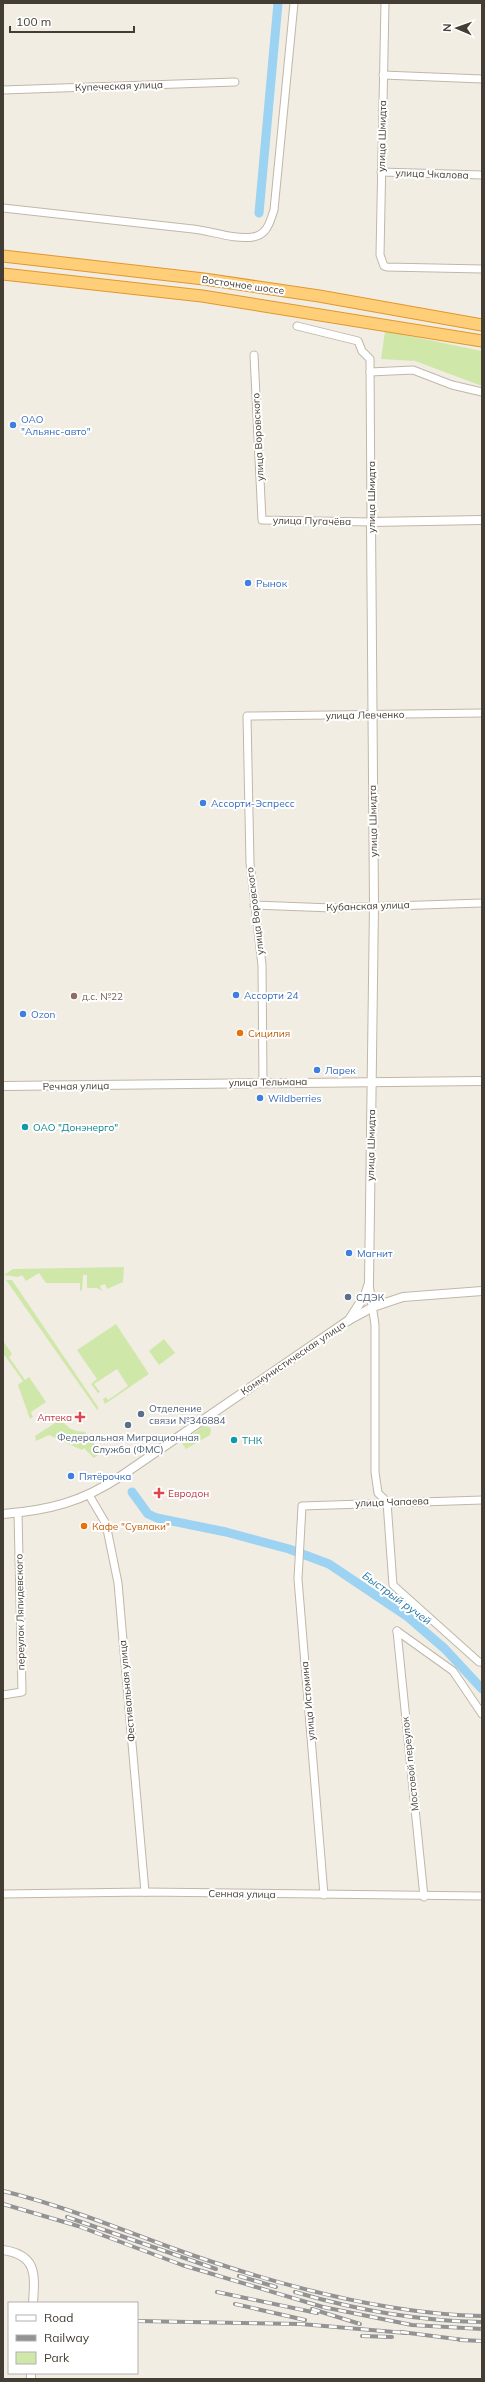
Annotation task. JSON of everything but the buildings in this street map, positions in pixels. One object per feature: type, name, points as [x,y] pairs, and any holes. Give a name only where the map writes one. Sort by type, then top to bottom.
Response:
[{"type":"highway","name":"Восточное шоссе","points":[[3,256],[204,279],[319,296],[482,325]]},
{"type":"highway","name":"Восточное шоссе","points":[[3,274],[202,296],[482,340]]},
{"type":"street","points":[[3,208],[198,230],[242,237],[254,237],[263,233],[269,225],[274,210],[294,3]]},
{"type":"street","name":"улица Шмидта","points":[[385,3],[380,255],[384,266],[482,269]]},
{"type":"street","points":[[383,75],[482,79]]},
{"type":"street","name":"Купеческая улица","points":[[3,90],[235,82]]},
{"type":"street","name":"улица Чкалова","points":[[381,172],[482,175]]},
{"type":"street","name":"улица Шмидта","points":[[297,326],[358,340],[362,351],[370,359],[374,905],[368,1283],[365,1295],[349,1320]]},
{"type":"street","name":"улица Воровского","points":[[254,355],[262,520]]},
{"type":"street","points":[[370,372],[413,370],[452,385],[482,392]]},
{"type":"street","name":"улица Пугачёва","points":[[262,520],[371,522],[482,520]]},
{"type":"street","name":"улица Левченко","points":[[247,716],[482,713]]},
{"type":"street","name":"улица Воровского","points":[[247,716],[250,863],[262,964],[263,1082]]},
{"type":"street","name":"Кубанская улица","points":[[254,905],[332,908],[374,905],[482,903]]},
{"type":"street","name":"улица Тельмана","points":[[150,1084],[482,1081]]},
{"type":"street","name":"Речная улица","points":[[3,1086],[150,1084]]},
{"type":"street","name":"улица Шмидта","points":[[368,1283],[373,1307],[376,1472],[378,1493],[387,1502]]},
{"type":"street","name":"Коммунистическая улица","points":[[3,1514],[52,1508],[89,1496],[121,1476],[349,1320],[373,1307],[403,1297],[482,1291]]},
{"type":"street","name":"Фестивальная улица","points":[[89,1496],[106,1524],[118,1583],[145,1892]]},
{"type":"street","name":"улица Чапаева","points":[[302,1506],[482,1500]]},
{"type":"street","points":[[387,1502],[393,1585],[481,1662]]},
{"type":"street","name":"улица Истомина","points":[[302,1506],[298,1579],[324,1895]]},
{"type":"street","name":"переулок Ляпидевского","points":[[3,1695],[22,1692],[18,1513]]},
{"type":"street","name":"Мостовой переулок","points":[[424,1897],[397,1631],[453,1671],[482,1714]]},
{"type":"street","name":"Сенная улица","points":[[3,1894],[145,1892],[424,1897],[482,1896]]},
{"type":"street","points":[[3,2250],[18,2253],[26,2258],[34,2278],[33,2302]]},
{"type":"green space","points":[[385,331],[482,351],[482,386],[415,361],[381,359]]},
{"type":"green space","points":[[124,1267],[123,1282],[107,1289],[105,1284],[100,1286],[102,1291],[97,1288],[87,1288],[87,1275],[83,1275],[82,1291],[80,1290],[80,1283],[46,1283],[39,1273],[26,1281],[22,1275],[18,1277],[4,1275],[13,1269]]},
{"type":"green space","points":[[6,1280],[12,1280],[98,1407],[98,1411]]},
{"type":"green space","points":[[116,1324],[149,1374],[105,1404],[103,1399],[106,1397],[108,1400],[128,1386],[117,1369],[94,1384],[100,1392],[98,1393],[91,1384],[97,1379],[77,1350]]},
{"type":"green space","points":[[164,1339],[175,1353],[159,1365],[149,1351]]},
{"type":"green space","points":[[3,1341],[12,1354],[9,1357],[25,1380],[29,1377],[46,1402],[31,1412],[33,1417],[30,1419],[18,1385],[23,1381],[3,1353]]},
{"type":"green space","points":[[61,1419],[71,1429],[85,1432],[101,1453],[94,1458],[84,1448],[82,1450],[49,1435],[36,1441],[35,1436]]},
{"type":"green space","points":[[204,1426],[211,1429],[210,1435],[186,1449],[181,1442]]},
{"type":"waterway","points":[[259,213],[278,3]]},
{"type":"waterway","name":"Быстрый ручей","points":[[132,1492],[148,1514],[157,1518],[226,1532],[289,1549],[329,1564],[408,1617],[445,1649],[482,1689]]},
{"type":"railway","points":[[3,2191],[67,2210],[208,2261],[285,2284],[365,2303],[444,2314],[482,2316]]},
{"type":"railway","points":[[3,2204],[78,2226],[182,2265],[323,2307],[412,2325],[482,2329]]},
{"type":"railway","points":[[67,2217],[216,2269]]},
{"type":"railway","points":[[239,2276],[276,2287]]},
{"type":"railway","points":[[217,2292],[317,2313]]},
{"type":"railway","points":[[295,2292],[364,2309],[411,2317],[482,2322]]},
{"type":"railway","points":[[235,2304],[305,2320]]},
{"type":"railway","points":[[312,2309],[360,2324]]},
{"type":"railway","points":[[138,2321],[301,2324],[406,2333]]},
{"type":"railway","points":[[401,2332],[464,2340]]},
{"type":"railway","points":[[362,2336],[392,2337]]},
{"type":"railway","points":[[460,2340],[482,2341]]},
{"type":"place","name":"ОАО \"Альянс-авто\"","points":[[13,425]]},
{"type":"place","name":"Рынок","points":[[248,583]]},
{"type":"place","name":"Ассорти-Эспресс","points":[[203,803]]},
{"type":"place","name":"Ассорти 24","points":[[236,995]]},
{"type":"place","name":"д.с. №22","points":[[74,996]]},
{"type":"place","name":"Ozon","points":[[23,1014]]},
{"type":"place","name":"Сицилия","points":[[240,1033]]},
{"type":"place","name":"Ларек","points":[[317,1070]]},
{"type":"place","name":"Wildberries","points":[[260,1098]]},
{"type":"place","name":"ОАО \"Донэнерго\"","points":[[25,1127]]},
{"type":"place","name":"Магнит","points":[[349,1253]]},
{"type":"place","name":"СДЭК","points":[[348,1297]]},
{"type":"place","name":"Отделение связи №346884","points":[[141,1414]]},
{"type":"place","name":"Аптека","points":[[80,1417]]},
{"type":"place","name":"Федеральная Миграционная Служба (ФМС)","points":[[128,1425]]},
{"type":"place","name":"ТНК","points":[[234,1440]]},
{"type":"place","name":"Пятёрочка","points":[[71,1476]]},
{"type":"place","name":"Евродон","points":[[159,1493]]},
{"type":"place","name":"Кафе \"Сувлаки\"","points":[[84,1526]]}]
